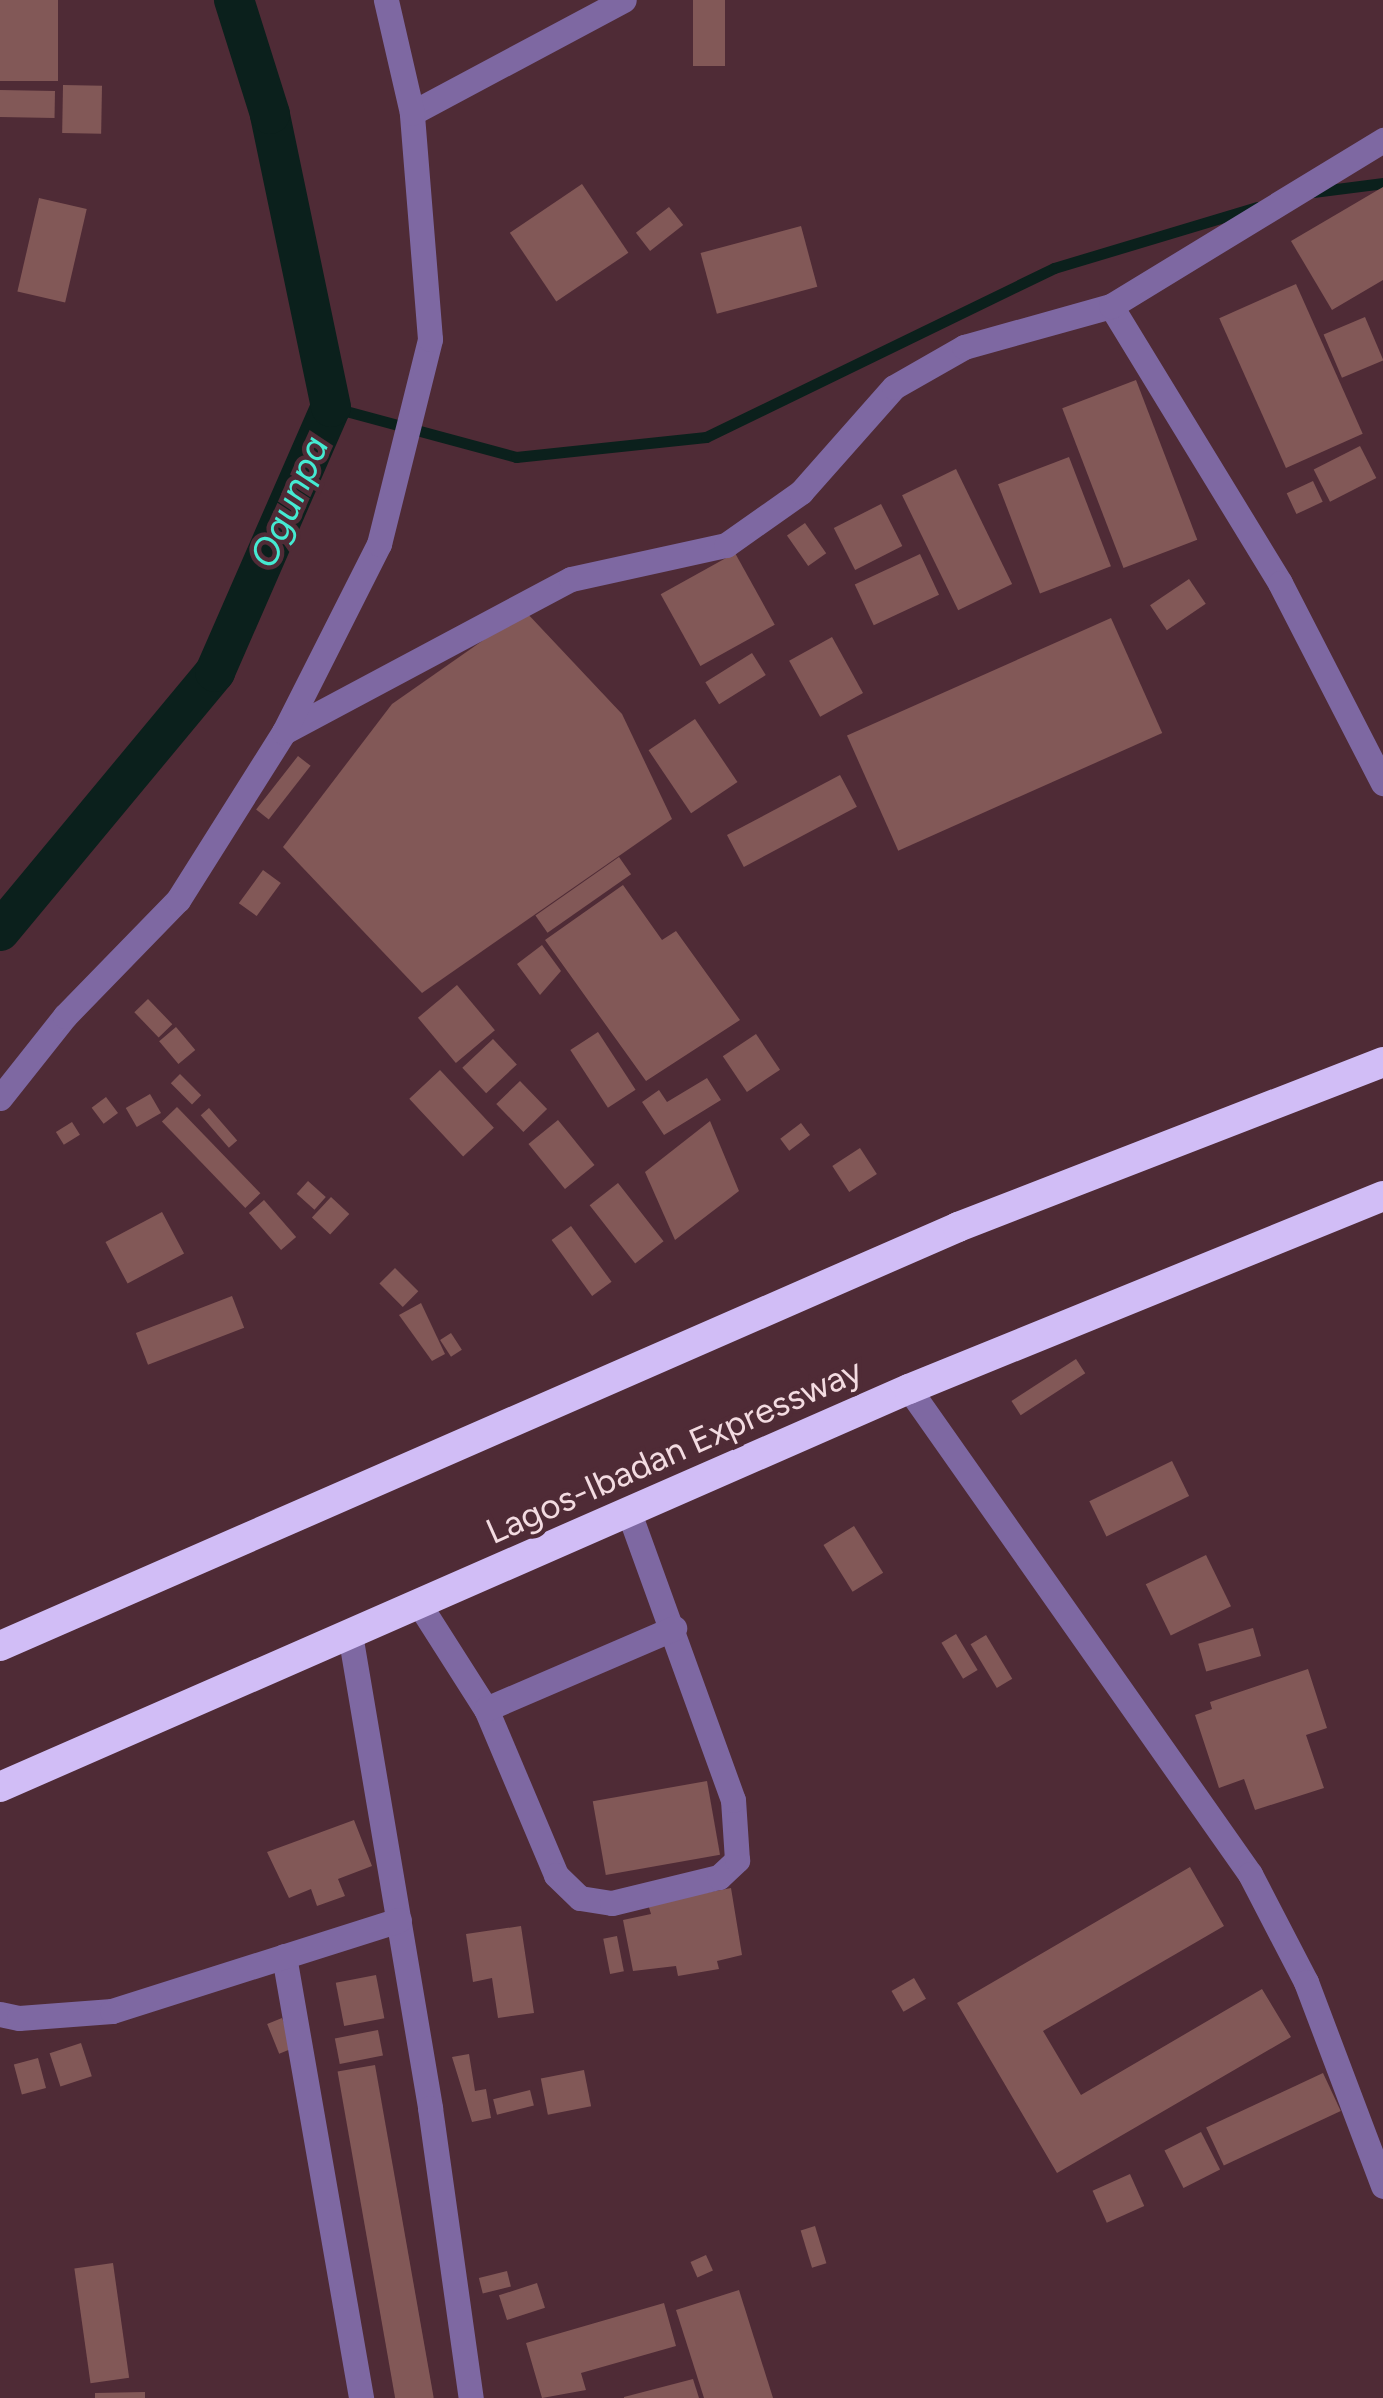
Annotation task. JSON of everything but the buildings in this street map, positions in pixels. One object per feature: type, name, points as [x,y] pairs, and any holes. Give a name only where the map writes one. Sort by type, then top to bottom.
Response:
[{"type":"highway","points":[[0,1646],[958,1227],[1383,1062]]},
{"type":"highway","name":"Lagos-Ibadan Expressway","points":[[0,1787],[909,1389],[1383,1196]]},
{"type":"street","points":[[0,1098],[65,1016],[178,900],[284,732],[379,544],[430,339],[412,113],[386,0]]},
{"type":"street","points":[[412,113],[624,0]]},
{"type":"street","points":[[284,732],[572,580],[726,545],[801,492],[894,387],[964,347],[1112,306],[1383,140]]},
{"type":"street","points":[[1112,306],[1280,582],[1383,783]]},
{"type":"street","points":[[909,1389],[1250,1874],[1306,1982],[1383,2186]]},
{"type":"street","points":[[419,1604],[486,1709],[556,1875],[580,1898],[612,1903],[719,1876],[737,1860],[738,1826],[674,1628],[629,1512]]},
{"type":"street","points":[[486,1709],[674,1628]]},
{"type":"street","points":[[350,1634],[399,1920],[471,2398]]},
{"type":"street","points":[[0,2014],[19,2018],[112,2011],[399,1920]]},
{"type":"street","points":[[284,1956],[361,2398]]},
{"type":"waterway","name":"Ogunpa","points":[[0,931],[215,672],[331,407],[270,114],[234,0]]},
{"type":"waterway","points":[[1313,192],[1383,183]]},
{"type":"waterway","points":[[331,407],[516,457],[706,437],[1054,268],[1257,207]]}]
